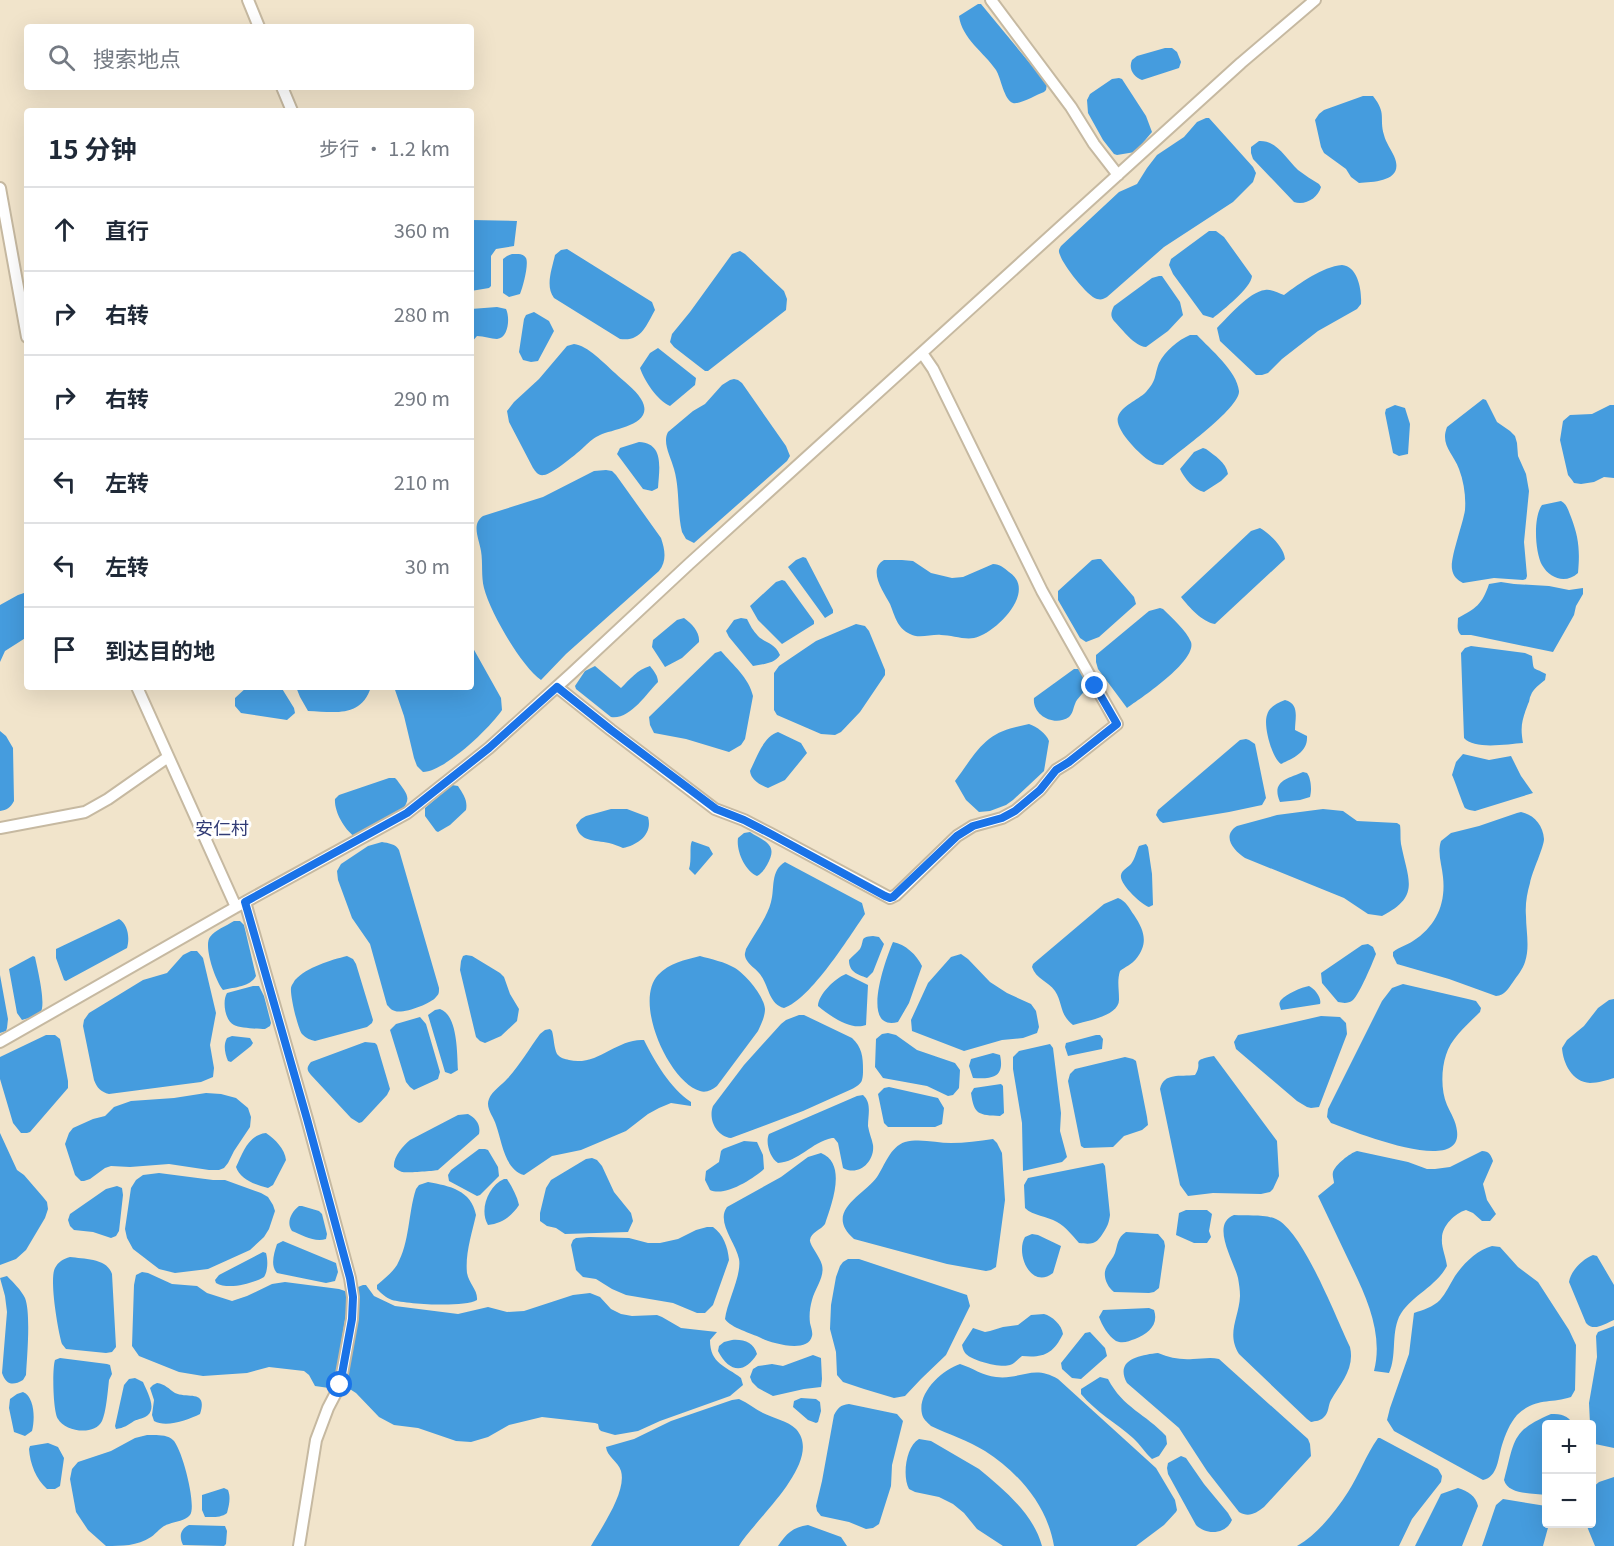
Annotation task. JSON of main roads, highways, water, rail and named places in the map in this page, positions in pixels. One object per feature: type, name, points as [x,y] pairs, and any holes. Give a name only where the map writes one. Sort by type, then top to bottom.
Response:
[{"type":"water","points":[[981,4],[1047,84],[1044,92],[1016,103],[1007,98],[996,70],[964,32],[961,24],[959,16]]},
{"type":"water","points":[[1172,48],[1177,52],[1181,62],[1179,68],[1142,80],[1134,75],[1131,69],[1132,60],[1137,56]]},
{"type":"water","points":[[1112,79],[1122,79],[1146,116],[1152,132],[1135,152],[1117,155],[1103,140],[1088,113],[1087,100],[1090,94]]},
{"type":"water","points":[[1363,96],[1373,96],[1380,107],[1384,135],[1394,156],[1396,171],[1380,181],[1359,183],[1346,169],[1324,153],[1315,120],[1324,110]]},
{"type":"water","points":[[1209,118],[1253,167],[1256,173],[1253,182],[1233,202],[1164,247],[1107,297],[1097,299],[1093,297],[1082,287],[1062,260],[1059,252],[1061,246],[1119,192],[1137,184],[1157,155],[1184,137],[1197,122]]},
{"type":"water","points":[[1259,141],[1276,147],[1298,170],[1319,184],[1321,187],[1317,195],[1307,202],[1294,202],[1253,159],[1251,147]]},
{"type":"water","points":[[474,220],[517,221],[514,246],[496,249],[491,256],[491,286],[474,290]]},
{"type":"water","points":[[1209,231],[1216,231],[1224,237],[1252,276],[1242,292],[1213,318],[1203,315],[1169,265],[1171,259]]},
{"type":"water","points":[[567,249],[652,302],[655,310],[642,332],[633,338],[620,339],[554,298],[550,283],[555,255]]},
{"type":"water","points":[[740,251],[784,291],[787,299],[786,310],[708,371],[705,371],[674,347],[670,342],[672,334],[732,254]]},
{"type":"water","points":[[512,254],[525,256],[527,265],[520,294],[509,297],[503,293],[503,259]]},
{"type":"water","points":[[1342,265],[1352,270],[1358,280],[1361,304],[1357,309],[1318,331],[1268,373],[1256,375],[1220,341],[1217,328],[1252,295],[1268,290],[1284,295],[1319,272]]},
{"type":"water","points":[[1162,276],[1180,302],[1183,315],[1168,331],[1146,347],[1137,344],[1129,337],[1111,316],[1114,306],[1152,278]]},
{"type":"water","points":[[497,307],[506,309],[508,327],[504,335],[497,339],[477,336],[474,340],[474,309]]},
{"type":"water","points":[[534,312],[549,321],[554,331],[538,361],[531,362],[523,360],[519,352],[524,319],[526,315]]},
{"type":"water","points":[[1190,335],[1197,335],[1222,361],[1237,383],[1239,391],[1237,399],[1207,430],[1163,465],[1156,464],[1134,448],[1120,428],[1118,417],[1123,409],[1150,388],[1159,363],[1165,354],[1176,343]]},
{"type":"water","points":[[574,344],[596,356],[636,392],[644,408],[643,415],[623,428],[596,437],[548,474],[540,475],[533,468],[509,422],[507,411],[539,379],[567,346]]},
{"type":"water","points":[[658,348],[696,378],[695,385],[670,406],[652,390],[640,368],[650,353]]},
{"type":"water","points":[[734,379],[742,383],[786,446],[790,456],[694,543],[686,539],[682,532],[676,477],[666,445],[666,436],[693,411],[705,404],[722,385]]},
{"type":"water","points":[[1483,399],[1486,400],[1497,422],[1515,436],[1518,456],[1526,474],[1529,491],[1524,542],[1527,576],[1523,580],[1494,578],[1463,583],[1456,578],[1453,571],[1453,557],[1464,516],[1465,500],[1461,474],[1446,444],[1445,433],[1447,427]]},
{"type":"water","points":[[1395,405],[1405,408],[1410,424],[1408,454],[1399,456],[1393,453],[1385,413],[1386,409]]},
{"type":"water","points":[[1614,405],[1614,478],[1604,477],[1594,482],[1574,483],[1568,475],[1560,440],[1563,421],[1570,415],[1592,414]]},
{"type":"water","points":[[639,442],[653,447],[659,459],[658,488],[652,491],[643,489],[617,454],[620,448]]},
{"type":"water","points":[[1203,448],[1220,460],[1228,474],[1204,492],[1190,483],[1180,469],[1194,452]]},
{"type":"water","points":[[606,470],[616,475],[661,538],[664,551],[663,563],[659,571],[566,654],[541,680],[516,651],[499,624],[487,598],[483,583],[477,523],[483,516],[543,497],[594,471]]},
{"type":"water","points":[[1561,501],[1565,504],[1574,525],[1579,551],[1578,573],[1563,579],[1554,577],[1545,570],[1538,552],[1536,535],[1537,518],[1542,505]]},
{"type":"water","points":[[1260,528],[1276,541],[1285,559],[1215,624],[1210,623],[1181,597],[1251,531]]},
{"type":"water","points":[[803,557],[806,558],[833,610],[833,613],[825,618],[788,567]]},
{"type":"water","points":[[1101,559],[1134,597],[1136,604],[1099,637],[1086,642],[1080,638],[1058,600],[1058,591],[1092,560]]},
{"type":"water","points":[[884,560],[913,561],[931,573],[952,578],[963,577],[993,564],[998,565],[1017,580],[1019,590],[1011,610],[983,635],[966,638],[913,635],[899,625],[878,581],[877,569]]},
{"type":"water","points":[[785,581],[814,624],[782,644],[758,620],[750,606],[776,582]]},
{"type":"water","points":[[1501,582],[1569,590],[1583,588],[1583,594],[1574,615],[1553,652],[1459,633],[1458,618],[1478,605],[1489,584]]},
{"type":"water","points":[[24,593],[24,639],[5,651],[0,662],[0,605]]},
{"type":"water","points":[[1160,608],[1186,633],[1191,642],[1191,650],[1177,669],[1127,708],[1098,669],[1096,655],[1149,611]]},
{"type":"water","points":[[684,618],[695,628],[699,642],[682,658],[665,667],[652,647],[653,640],[677,620]]},
{"type":"water","points":[[747,619],[758,636],[775,648],[780,655],[778,658],[753,666],[726,631],[734,620]]},
{"type":"water","points":[[856,624],[865,626],[869,631],[885,670],[885,675],[860,712],[841,732],[835,735],[821,734],[777,715],[774,710],[774,673],[779,666],[816,641]]},
{"type":"water","points":[[1471,646],[1525,653],[1532,656],[1535,668],[1546,674],[1545,680],[1532,693],[1524,714],[1523,743],[1483,745],[1469,742],[1464,738],[1461,653],[1465,648]]},
{"type":"water","points":[[474,650],[501,698],[502,710],[477,738],[443,765],[423,772],[417,766],[414,758],[395,690],[474,690]]},
{"type":"water","points":[[721,651],[744,678],[753,696],[745,739],[741,745],[729,752],[686,739],[654,733],[649,717],[715,653]]},
{"type":"water","points":[[595,666],[621,688],[637,672],[650,666],[658,682],[631,710],[618,717],[611,717],[575,686],[585,671]]},
{"type":"water","points":[[1074,669],[1084,673],[1087,688],[1077,700],[1069,717],[1057,721],[1045,718],[1037,710],[1034,698]]},
{"type":"water","points":[[244,690],[283,690],[295,713],[287,720],[241,713],[235,706],[235,698]]},
{"type":"water","points":[[297,690],[370,690],[361,704],[346,711],[337,712],[308,711]]},
{"type":"water","points":[[1285,700],[1295,708],[1295,730],[1307,736],[1307,742],[1299,754],[1281,764],[1272,749],[1267,734],[1266,720],[1271,708]]},
{"type":"water","points":[[1029,724],[1046,735],[1049,741],[1044,771],[1006,805],[979,812],[966,800],[955,781],[975,753],[989,739],[1003,731]]},
{"type":"water","points":[[0,731],[13,748],[14,801],[8,808],[0,811]]},
{"type":"water","points":[[778,732],[801,743],[807,753],[785,780],[768,788],[754,780],[750,771],[764,743]]},
{"type":"water","points":[[1246,739],[1255,744],[1266,798],[1262,805],[1163,823],[1160,821],[1156,815],[1158,810],[1240,740]]},
{"type":"water","points":[[1463,754],[1489,760],[1511,756],[1533,793],[1475,811],[1466,809],[1452,775],[1456,762]]},
{"type":"water","points":[[1303,772],[1307,773],[1309,778],[1310,797],[1280,802],[1279,785],[1286,779]]},
{"type":"water","points":[[395,778],[405,791],[407,802],[402,810],[354,836],[340,819],[335,799],[339,795]]},
{"type":"water","points":[[452,785],[458,786],[463,794],[466,810],[450,825],[438,832],[425,816],[425,808]]},
{"type":"water","points":[[611,809],[627,809],[648,817],[648,829],[643,838],[623,848],[580,835],[576,825],[581,819]]},
{"type":"water","points":[[1323,809],[1343,811],[1357,821],[1400,825],[1409,886],[1407,894],[1394,909],[1382,916],[1368,914],[1344,898],[1245,858],[1231,843],[1230,834],[1237,826],[1277,815]]},
{"type":"water","points":[[1521,812],[1537,821],[1544,839],[1526,899],[1528,945],[1524,965],[1508,989],[1496,996],[1397,964],[1393,952],[1421,935],[1438,914],[1444,887],[1440,854],[1441,841],[1451,833]]},
{"type":"water","points":[[750,832],[769,844],[772,852],[767,865],[757,876],[745,865],[738,849],[738,838]]},
{"type":"water","points":[[692,841],[709,847],[713,854],[695,875],[689,869]]},
{"type":"water","points":[[382,842],[394,845],[399,850],[439,988],[433,1000],[399,1012],[387,1005],[370,944],[352,918],[337,871],[341,864],[368,846]]},
{"type":"water","points":[[1146,844],[1152,874],[1153,905],[1149,907],[1127,889],[1121,879],[1121,875],[1131,864],[1139,846]]},
{"type":"water","points":[[785,862],[862,903],[865,914],[806,993],[784,1008],[772,998],[762,977],[747,961],[745,955],[746,949],[769,908],[777,870]]},
{"type":"water","points":[[1118,898],[1127,905],[1140,926],[1144,937],[1143,947],[1134,961],[1120,971],[1119,999],[1114,1010],[1101,1017],[1073,1025],[1065,1017],[1055,991],[1036,974],[1032,967],[1033,964],[1104,904]]},
{"type":"water","points":[[119,919],[127,932],[127,948],[64,980],[56,958],[56,949]]},
{"type":"water","points":[[234,921],[240,921],[244,925],[256,976],[246,984],[223,990],[211,964],[208,942],[215,932]]},
{"type":"water","points":[[879,937],[884,944],[873,972],[867,978],[852,970],[849,960],[860,949],[864,938]]},
{"type":"water","points":[[893,942],[910,951],[922,966],[909,1003],[898,1022],[886,1022],[880,1016],[877,1005],[878,992]]},
{"type":"water","points":[[1368,944],[1373,947],[1376,954],[1362,985],[1353,1000],[1347,1003],[1338,1002],[1322,983],[1321,973],[1362,945]]},
{"type":"water","points":[[197,951],[203,958],[216,1013],[210,1045],[214,1068],[213,1077],[201,1082],[109,1094],[102,1091],[94,1080],[83,1026],[84,1020],[89,1013],[143,980],[167,973],[183,955]]},
{"type":"water","points":[[961,954],[990,982],[1031,1004],[1036,1011],[1039,1027],[1037,1033],[964,1051],[912,1031],[911,1020],[928,983],[951,957]]},
{"type":"water","points":[[33,956],[41,986],[42,1009],[40,1013],[22,1020],[17,1013],[9,969]]},
{"type":"water","points":[[347,956],[356,964],[372,1023],[367,1027],[315,1041],[310,1039],[302,1034],[298,1026],[291,986],[300,975],[313,968]]},
{"type":"water","points":[[463,956],[472,956],[504,977],[519,1009],[517,1021],[501,1036],[485,1043],[476,1037],[460,970]]},
{"type":"water","points":[[700,956],[727,964],[739,971],[758,992],[765,1009],[758,1031],[717,1086],[704,1092],[688,1085],[666,1057],[652,1021],[650,1003],[651,987],[662,971],[678,962]]},
{"type":"water","points":[[846,974],[868,985],[866,1025],[847,1024],[818,1006],[828,987]]},
{"type":"water","points":[[0,975],[8,1019],[6,1031],[0,1033]]},
{"type":"water","points":[[1403,984],[1476,1001],[1481,1008],[1452,1043],[1444,1061],[1442,1080],[1444,1093],[1457,1131],[1454,1144],[1443,1150],[1425,1151],[1381,1141],[1331,1123],[1327,1117],[1328,1109],[1382,1001],[1392,988]]},
{"type":"water","points":[[259,986],[264,996],[271,1023],[265,1029],[237,1026],[231,1023],[225,1011],[227,993]]},
{"type":"water","points":[[1309,986],[1318,994],[1320,1004],[1281,1010],[1280,1003],[1283,998]]},
{"type":"water","points":[[1614,999],[1614,1078],[1584,1082],[1570,1071],[1564,1060],[1562,1048],[1598,1008]]},
{"type":"water","points":[[440,1009],[450,1019],[457,1045],[458,1070],[451,1074],[445,1072],[428,1015]]},
{"type":"water","points":[[799,1015],[804,1015],[855,1041],[862,1057],[861,1083],[803,1111],[731,1138],[721,1134],[714,1126],[713,1106],[744,1065],[781,1024]]},
{"type":"water","points":[[1321,1016],[1340,1017],[1346,1023],[1347,1034],[1319,1107],[1311,1108],[1297,1101],[1236,1049],[1234,1042],[1238,1035]]},
{"type":"water","points":[[420,1017],[426,1024],[440,1072],[438,1079],[414,1090],[406,1082],[390,1030],[396,1024]]},
{"type":"water","points":[[550,1029],[557,1054],[569,1060],[589,1060],[625,1043],[644,1040],[664,1074],[676,1090],[691,1102],[691,1106],[671,1103],[648,1114],[626,1131],[581,1150],[552,1156],[524,1175],[517,1172],[505,1154],[488,1102],[492,1093],[512,1074],[540,1034]]},
{"type":"water","points":[[888,1033],[896,1035],[917,1050],[955,1063],[960,1070],[959,1088],[953,1095],[948,1096],[927,1086],[883,1078],[875,1067],[876,1039]]},
{"type":"water","points":[[46,1035],[55,1035],[60,1039],[68,1088],[30,1132],[21,1133],[13,1123],[0,1079],[0,1057]]},
{"type":"water","points":[[1100,1035],[1103,1039],[1102,1049],[1068,1056],[1066,1043]]},
{"type":"water","points":[[232,1036],[250,1038],[253,1043],[231,1062],[228,1061],[225,1047],[227,1038]]},
{"type":"water","points":[[365,1042],[377,1045],[390,1089],[387,1095],[359,1123],[351,1118],[311,1075],[308,1068],[311,1062]]},
{"type":"water","points":[[1050,1044],[1053,1048],[1061,1113],[1060,1131],[1067,1157],[1062,1162],[1023,1171],[1022,1123],[1013,1057],[1019,1051]]},
{"type":"water","points":[[993,1053],[1000,1055],[999,1073],[986,1078],[973,1078],[969,1066],[971,1059]]},
{"type":"water","points":[[1214,1056],[1277,1141],[1279,1176],[1270,1192],[1188,1196],[1180,1185],[1160,1089],[1165,1080],[1169,1078],[1195,1075],[1199,1061]]},
{"type":"water","points":[[1125,1057],[1136,1061],[1148,1125],[1142,1130],[1124,1136],[1113,1147],[1084,1148],[1081,1146],[1068,1081],[1070,1074],[1075,1069]]},
{"type":"water","points":[[1001,1084],[1004,1113],[1000,1116],[987,1115],[976,1110],[971,1093],[974,1088]]},
{"type":"water","points":[[889,1087],[938,1098],[944,1108],[942,1124],[935,1127],[888,1127],[884,1123],[878,1094],[884,1088]]},
{"type":"water","points":[[206,1093],[236,1098],[248,1108],[251,1117],[250,1127],[224,1168],[209,1170],[169,1164],[111,1166],[84,1181],[75,1175],[65,1144],[73,1128],[105,1116],[114,1107],[131,1101]]},
{"type":"water","points":[[863,1095],[869,1105],[868,1126],[873,1145],[871,1157],[865,1166],[855,1170],[843,1168],[838,1143],[834,1138],[818,1143],[785,1162],[778,1163],[771,1154],[768,1145],[769,1134]]},
{"type":"water","points":[[468,1114],[477,1122],[479,1134],[438,1170],[405,1172],[394,1167],[397,1156],[410,1140],[458,1115]]},
{"type":"water","points":[[0,1133],[17,1170],[47,1202],[48,1209],[26,1250],[16,1259],[0,1265]]},
{"type":"water","points":[[266,1133],[279,1145],[286,1160],[273,1185],[268,1188],[249,1181],[236,1167],[250,1141]]},
{"type":"water","points":[[993,1139],[1002,1153],[1005,1200],[996,1267],[986,1271],[947,1264],[854,1239],[846,1229],[843,1220],[844,1212],[877,1177],[892,1152],[900,1144],[917,1140],[956,1143]]},
{"type":"water","points":[[744,1141],[757,1142],[763,1155],[764,1169],[731,1189],[716,1192],[710,1190],[705,1180],[706,1171],[719,1162],[723,1149]]},
{"type":"water","points":[[479,1149],[488,1150],[498,1167],[499,1176],[477,1196],[449,1181],[448,1175],[451,1170]]},
{"type":"water","points":[[1357,1151],[1408,1162],[1427,1169],[1450,1167],[1482,1151],[1489,1154],[1493,1161],[1483,1184],[1487,1200],[1496,1214],[1490,1221],[1482,1221],[1466,1210],[1454,1217],[1447,1225],[1442,1241],[1447,1266],[1436,1280],[1409,1303],[1399,1317],[1389,1373],[1374,1371],[1377,1342],[1371,1314],[1361,1286],[1318,1196],[1334,1183],[1334,1169]]},
{"type":"water","points":[[821,1153],[829,1158],[836,1175],[831,1206],[825,1224],[812,1235],[810,1240],[823,1269],[810,1308],[812,1336],[804,1345],[789,1346],[742,1330],[725,1319],[736,1281],[739,1259],[725,1226],[724,1213],[727,1207],[781,1177],[808,1157]]},
{"type":"water","points":[[592,1158],[602,1166],[614,1192],[631,1213],[633,1221],[628,1232],[565,1234],[540,1221],[546,1188],[551,1180],[586,1159]]},
{"type":"water","points":[[1103,1163],[1110,1215],[1106,1228],[1095,1242],[1079,1243],[1060,1224],[1025,1208],[1024,1185],[1028,1178]]},
{"type":"water","points":[[159,1173],[225,1180],[261,1193],[268,1197],[275,1211],[269,1229],[250,1250],[208,1269],[175,1273],[159,1269],[133,1249],[125,1229],[131,1188],[143,1175]]},
{"type":"water","points":[[507,1179],[511,1185],[519,1205],[506,1219],[488,1225],[484,1212],[487,1199],[493,1187]]},
{"type":"water","points":[[428,1182],[458,1191],[469,1200],[473,1207],[476,1215],[469,1244],[467,1273],[477,1300],[448,1305],[410,1303],[390,1299],[377,1289],[377,1285],[393,1271],[401,1256],[416,1189],[419,1185]]},
{"type":"water","points":[[117,1186],[122,1188],[123,1195],[119,1231],[116,1236],[111,1238],[93,1232],[74,1230],[70,1226],[68,1220],[70,1214],[106,1189]]},
{"type":"water","points":[[299,1206],[319,1211],[322,1214],[326,1239],[313,1239],[292,1231],[289,1225],[290,1218]]},
{"type":"water","points":[[1186,1210],[1207,1210],[1212,1214],[1209,1231],[1211,1237],[1207,1243],[1194,1243],[1176,1235],[1179,1213]]},
{"type":"water","points":[[1234,1215],[1271,1217],[1286,1227],[1308,1257],[1350,1347],[1349,1369],[1331,1400],[1327,1413],[1320,1420],[1311,1422],[1307,1419],[1239,1354],[1235,1346],[1233,1332],[1240,1289],[1224,1234],[1227,1220]]},
{"type":"water","points":[[707,1227],[713,1227],[722,1237],[729,1260],[713,1305],[705,1313],[697,1313],[673,1303],[626,1295],[596,1279],[583,1277],[576,1270],[571,1245],[576,1238],[629,1238],[648,1243],[660,1243],[678,1239]]},
{"type":"water","points":[[1126,1232],[1158,1234],[1164,1241],[1159,1288],[1154,1292],[1114,1292],[1107,1283],[1106,1269],[1119,1239]]},
{"type":"water","points":[[1032,1234],[1061,1246],[1053,1273],[1045,1277],[1032,1274],[1024,1260],[1022,1244],[1025,1237]]},
{"type":"water","points":[[283,1241],[336,1263],[338,1272],[335,1281],[326,1283],[277,1273],[273,1263],[274,1255],[277,1244]]},
{"type":"water","points":[[1492,1246],[1500,1247],[1518,1267],[1538,1282],[1569,1330],[1576,1345],[1575,1390],[1571,1397],[1537,1403],[1517,1415],[1506,1433],[1495,1471],[1483,1480],[1394,1431],[1387,1420],[1409,1354],[1414,1313],[1440,1300],[1467,1262],[1476,1254]]},
{"type":"water","points":[[263,1252],[266,1253],[267,1262],[264,1277],[240,1285],[227,1286],[216,1283],[215,1280],[219,1275]]},
{"type":"water","points":[[1593,1255],[1597,1256],[1614,1285],[1614,1320],[1596,1327],[1586,1323],[1569,1282],[1578,1266]]},
{"type":"water","points":[[70,1257],[100,1262],[112,1274],[116,1347],[112,1352],[66,1349],[62,1344],[55,1305],[53,1274],[58,1264]]},
{"type":"water","points":[[848,1259],[859,1259],[967,1295],[970,1306],[946,1355],[905,1396],[894,1398],[864,1389],[843,1382],[837,1375],[836,1352],[830,1329],[831,1305],[840,1266]]},
{"type":"water","points":[[142,1272],[172,1284],[197,1286],[207,1293],[232,1301],[272,1284],[285,1282],[345,1291],[349,1296],[334,1386],[329,1388],[315,1386],[304,1371],[269,1367],[247,1373],[203,1376],[179,1372],[139,1356],[132,1346],[134,1285],[136,1275]]},
{"type":"water","points":[[7,1276],[25,1298],[28,1314],[26,1375],[23,1380],[13,1384],[6,1380],[2,1373],[7,1312],[0,1278]]},
{"type":"water","points":[[366,1285],[374,1296],[395,1306],[458,1314],[488,1307],[507,1312],[524,1311],[573,1295],[590,1293],[600,1297],[611,1309],[621,1314],[657,1315],[681,1328],[717,1332],[710,1340],[713,1354],[720,1364],[741,1378],[743,1385],[730,1396],[638,1431],[615,1435],[601,1431],[595,1423],[542,1417],[509,1425],[488,1437],[471,1442],[456,1441],[418,1428],[394,1425],[379,1417],[356,1393],[345,1386],[356,1325],[358,1287]]},
{"type":"water","points":[[1149,1308],[1154,1310],[1154,1324],[1148,1332],[1126,1342],[1113,1339],[1099,1317],[1103,1310]]},
{"type":"water","points":[[1044,1314],[1056,1321],[1063,1334],[1047,1353],[1022,1356],[1012,1364],[1000,1366],[974,1359],[963,1350],[962,1345],[973,1328],[985,1332],[1018,1325],[1031,1315]]},
{"type":"water","points":[[1614,1326],[1614,1448],[1596,1444],[1596,1420],[1590,1420],[1589,1403],[1597,1357],[1596,1336],[1598,1332]]},
{"type":"water","points":[[1090,1332],[1105,1348],[1107,1356],[1081,1379],[1072,1378],[1062,1369],[1061,1363],[1085,1333]]},
{"type":"water","points":[[732,1340],[748,1343],[754,1347],[757,1354],[742,1368],[732,1367],[718,1351],[719,1346],[724,1342]]},
{"type":"water","points":[[1158,1353],[1180,1359],[1219,1359],[1308,1439],[1311,1456],[1258,1511],[1249,1515],[1239,1512],[1207,1471],[1179,1428],[1127,1383],[1124,1368],[1127,1363],[1137,1357]]},
{"type":"water","points":[[813,1355],[821,1358],[821,1387],[773,1396],[758,1388],[750,1377],[753,1369],[758,1366],[772,1364],[783,1366]]},
{"type":"water","points":[[60,1358],[110,1365],[112,1374],[102,1421],[93,1429],[80,1430],[67,1427],[56,1415],[54,1372],[55,1360]]},
{"type":"water","points":[[960,1364],[991,1376],[1005,1377],[1041,1373],[1058,1379],[1156,1468],[1175,1500],[1176,1512],[1164,1525],[1136,1546],[1054,1546],[1045,1517],[1038,1504],[1030,1491],[1009,1469],[985,1451],[931,1426],[923,1417],[921,1406],[923,1398],[932,1383],[946,1371]]},
{"type":"water","points":[[1100,1377],[1108,1379],[1128,1404],[1166,1436],[1167,1444],[1159,1456],[1152,1459],[1133,1438],[1081,1394],[1081,1389]]},
{"type":"water","points":[[135,1378],[143,1382],[150,1398],[150,1412],[145,1417],[116,1429],[124,1385],[129,1379]]},
{"type":"water","points":[[157,1383],[180,1395],[199,1398],[202,1406],[200,1414],[183,1421],[165,1424],[154,1421],[152,1415],[154,1400],[150,1388]]},
{"type":"water","points":[[23,1392],[30,1399],[34,1415],[32,1431],[25,1436],[14,1432],[9,1408],[10,1399]]},
{"type":"water","points":[[801,1398],[816,1399],[820,1402],[821,1411],[818,1422],[808,1420],[793,1407],[794,1401]]},
{"type":"water","points":[[739,1399],[793,1426],[802,1442],[801,1457],[795,1473],[739,1546],[591,1546],[612,1510],[622,1480],[620,1468],[608,1454],[606,1447],[634,1439],[671,1421]]},
{"type":"water","points":[[849,1404],[897,1414],[903,1421],[892,1465],[891,1486],[879,1524],[873,1528],[866,1529],[849,1522],[821,1516],[816,1506],[834,1415],[840,1407]]},
{"type":"water","points":[[1551,1414],[1558,1414],[1570,1420],[1542,1420],[1542,1494],[1516,1491],[1506,1485],[1504,1480],[1517,1438],[1528,1426]]},
{"type":"water","points":[[147,1435],[168,1437],[177,1445],[190,1489],[192,1510],[188,1517],[164,1526],[151,1537],[140,1542],[124,1546],[106,1546],[88,1530],[76,1512],[70,1479],[72,1469],[78,1462]]},
{"type":"water","points":[[1378,1438],[1438,1469],[1442,1476],[1441,1482],[1412,1519],[1399,1546],[1297,1546],[1319,1529],[1338,1507]]},
{"type":"water","points":[[919,1439],[931,1441],[979,1469],[998,1485],[1025,1513],[1038,1534],[1042,1546],[1003,1546],[977,1529],[953,1504],[939,1497],[909,1489],[906,1462],[911,1448]]},
{"type":"water","points":[[48,1443],[58,1447],[64,1458],[60,1486],[55,1489],[47,1489],[40,1481],[32,1466],[29,1449],[30,1446]]},
{"type":"water","points":[[1181,1456],[1186,1458],[1232,1520],[1221,1531],[1205,1531],[1196,1525],[1168,1474],[1168,1463]]},
{"type":"water","points":[[1614,1477],[1614,1546],[1595,1546],[1588,1528],[1596,1528],[1596,1485]]},
{"type":"water","points":[[224,1488],[228,1490],[229,1496],[227,1513],[205,1517],[202,1510],[202,1495]]},
{"type":"water","points":[[1458,1488],[1471,1494],[1478,1506],[1462,1546],[1415,1546],[1441,1494]]},
{"type":"water","points":[[1503,1499],[1542,1505],[1542,1528],[1548,1528],[1543,1546],[1482,1546],[1496,1505]]},
{"type":"water","points":[[189,1525],[225,1526],[226,1544],[224,1546],[183,1545],[181,1534]]},
{"type":"water","points":[[808,1525],[841,1537],[847,1546],[778,1546],[790,1532]]},
{"type":"district","name":"安仁村","points":[[222,829]]}]
